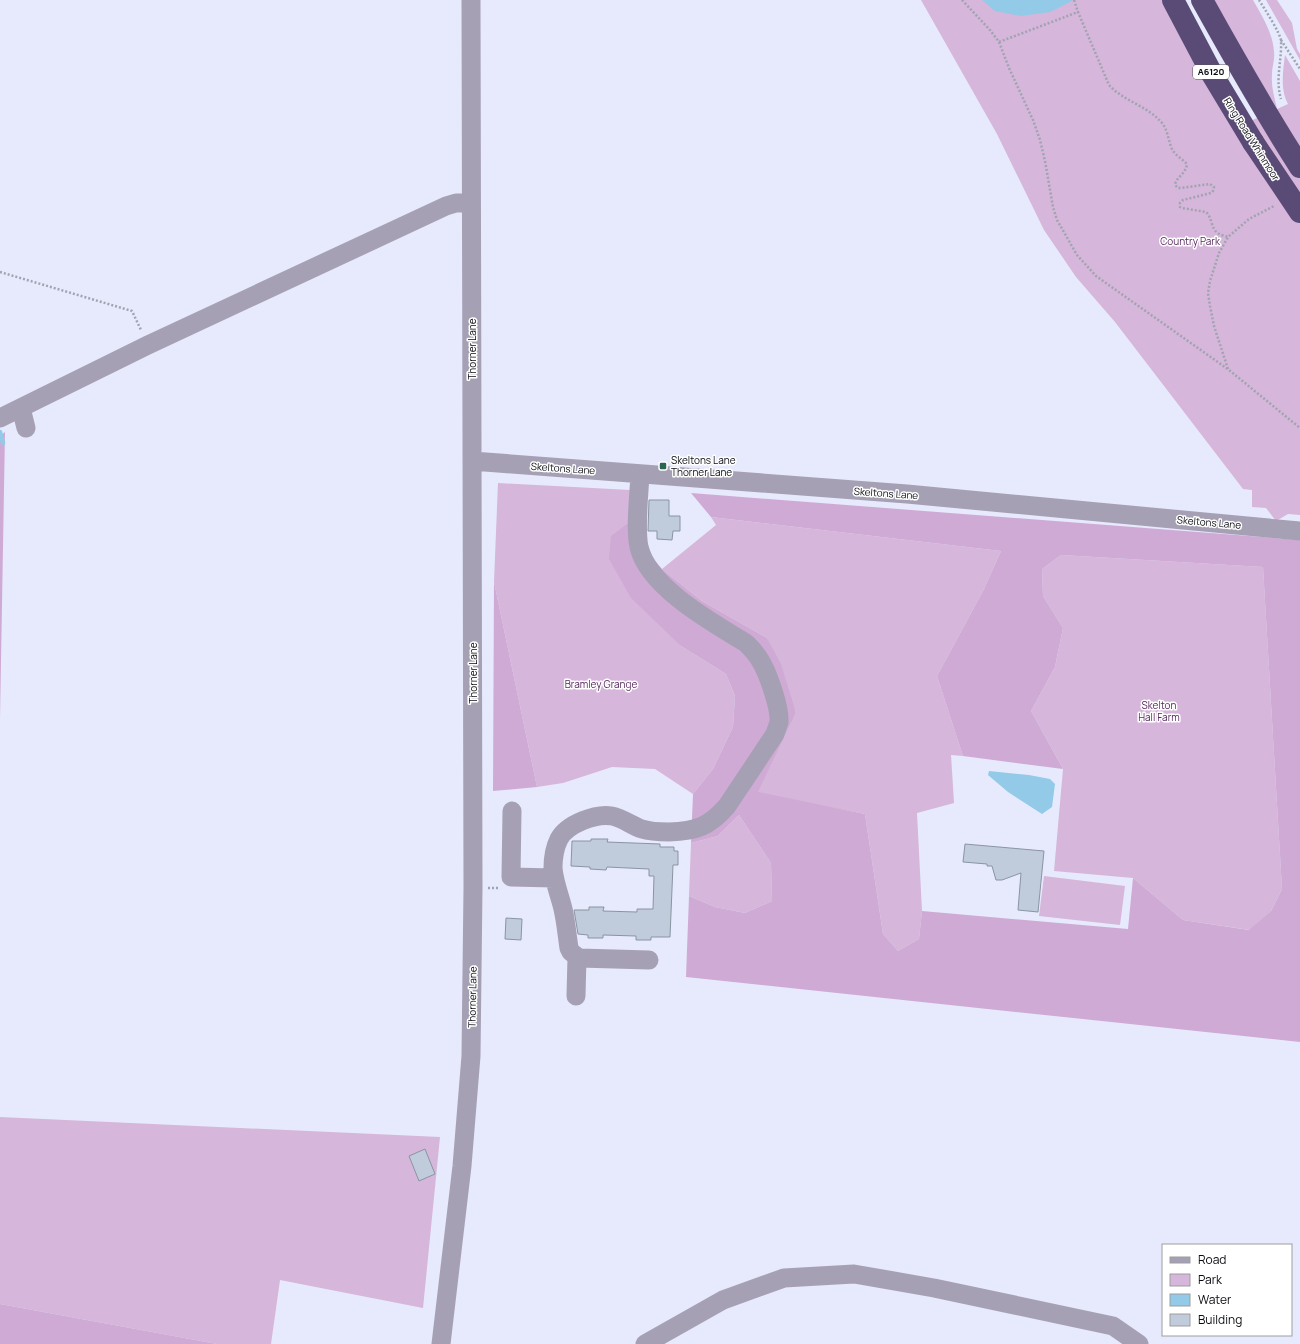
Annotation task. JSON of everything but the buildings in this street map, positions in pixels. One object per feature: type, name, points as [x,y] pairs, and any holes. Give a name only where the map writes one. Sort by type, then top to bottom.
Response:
[{"type":"highway","name":"Ring Road Whinmoor","points":[[1173,0],[1212,74],[1253,142],[1300,212]]},
{"type":"highway","name":"A6120","points":[[1202,0],[1275,128],[1300,167]]},
{"type":"street","name":"Thorner Lane","points":[[441,1344],[462,1166],[471,1056],[473,888],[471,0]]},
{"type":"street","points":[[1,418],[148,344],[446,206],[456,203],[471,203]]},
{"type":"street","points":[[21,408],[26,428]]},
{"type":"street","name":"Skeltons Lane","points":[[472,461],[907,494],[1300,531]]},
{"type":"street","points":[[640,474],[637,537],[643,560],[659,580],[679,599],[753,650],[760,659],[764,668],[778,711],[779,722],[775,734],[727,806],[712,821],[692,830],[660,833],[641,829],[623,819],[601,815],[578,822],[560,837],[554,857],[556,883],[564,912],[569,948],[571,952],[577,957],[584,958],[650,960]]},
{"type":"street","points":[[512,811],[511,877],[556,883]]},
{"type":"street","points":[[522,888],[556,883]]},
{"type":"street","points":[[576,996],[577,957]]},
{"type":"street","points":[[645,1344],[723,1300],[784,1278],[854,1274],[934,1288],[1113,1326],[1140,1344]]},
{"type":"path","points":[[962,0],[986,25],[999,42],[1009,68],[1033,120],[1040,140],[1057,220],[1078,255],[1096,276],[1228,370],[1300,428]]},
{"type":"path","points":[[1074,0],[1109,85],[1117,93],[1149,112],[1162,123],[1172,150],[1187,164],[1184,173],[1175,182],[1175,185],[1181,188],[1210,184],[1214,187],[1211,193],[1183,200],[1180,203],[1180,207],[1206,212],[1209,215],[1216,231],[1228,237]]},
{"type":"path","points":[[1259,0],[1300,69]]},
{"type":"path","points":[[999,42],[1078,12]]},
{"type":"path","points":[[1281,39],[1278,91],[1282,102]]},
{"type":"path","points":[[1228,370],[1214,326],[1208,293],[1210,281],[1219,253],[1228,237],[1249,219],[1280,204]]},
{"type":"path","points":[[0,272],[132,311],[148,344]]},
{"type":"green space","name":"Country Park","points":[[921,0],[1162,0],[1235,128],[1288,104],[1285,98],[1283,86],[1285,55],[1300,81],[1300,515],[1288,514],[1276,521],[1266,508],[1252,507],[1252,490],[1243,489],[1115,322],[1076,277],[1044,230],[997,134]]},
{"type":"green space","points":[[1212,0],[1253,0],[1272,38],[1274,58],[1272,83],[1277,108],[1245,58]]},
{"type":"green space","points":[[1266,0],[1277,0],[1292,23],[1297,49],[1300,54],[1300,60]]},
{"type":"green space","name":"Bramley Grange","points":[[498,483],[630,490],[681,646],[726,674],[735,696],[733,727],[713,769],[693,794],[655,769],[612,767],[563,783],[537,787],[494,582]]},
{"type":"green space","points":[[711,517],[1001,551],[983,591],[937,676],[963,756],[951,755],[954,803],[917,813],[922,911],[919,939],[898,951],[883,934],[865,814],[757,793],[796,713],[767,638],[702,601],[662,569],[716,525]]},
{"type":"green space","name":"Skelton Hall Farm","points":[[1061,555],[1263,567],[1282,889],[1271,911],[1250,930],[1183,920],[1133,878],[1054,871],[1063,769],[1031,711],[1055,667],[1063,628],[1043,596],[1042,569]]},
{"type":"green space","points":[[739,815],[771,863],[772,901],[745,913],[715,907],[689,896],[691,843],[718,836]]},
{"type":"green space","points":[[1044,876],[1125,886],[1120,925],[1039,916]]},
{"type":"green space","points":[[0,1117],[440,1137],[423,1308],[280,1280],[271,1344],[217,1344],[0,1304]]},
{"type":"shaded area","points":[[5,432],[0,719],[0,436]]},
{"type":"shaded area","points":[[691,493],[1300,540],[1300,1042],[686,977],[689,896],[715,907],[745,913],[772,901],[771,863],[739,815],[718,836],[691,843],[693,794],[713,769],[733,727],[735,696],[726,674],[681,646],[631,598],[609,559],[611,536],[631,521],[649,554],[662,569],[702,601],[767,638],[781,664],[796,713],[758,792],[865,814],[883,934],[898,951],[919,939],[922,911],[1128,929],[1133,878],[1183,920],[1249,930],[1271,911],[1282,889],[1263,567],[1061,555],[1042,569],[1043,596],[1063,628],[1055,667],[1031,711],[1063,769],[963,756],[937,676],[983,591],[1001,551],[711,517]]},
{"type":"shaded area","points":[[494,582],[537,787],[493,791]]},
{"type":"shaded area","points":[[0,1304],[217,1344],[0,1344]]},
{"type":"water","points":[[982,0],[1073,0],[1050,12],[1021,16],[995,11]]},
{"type":"water","points":[[989,771],[1029,775],[1050,779],[1055,784],[1052,807],[1042,814],[1008,792],[988,775]]},
{"type":"waterway","points":[[0,432],[3,443]]},
{"type":"place","name":"Skeltons Lane Thorner Lane","points":[[663,466]]}]
